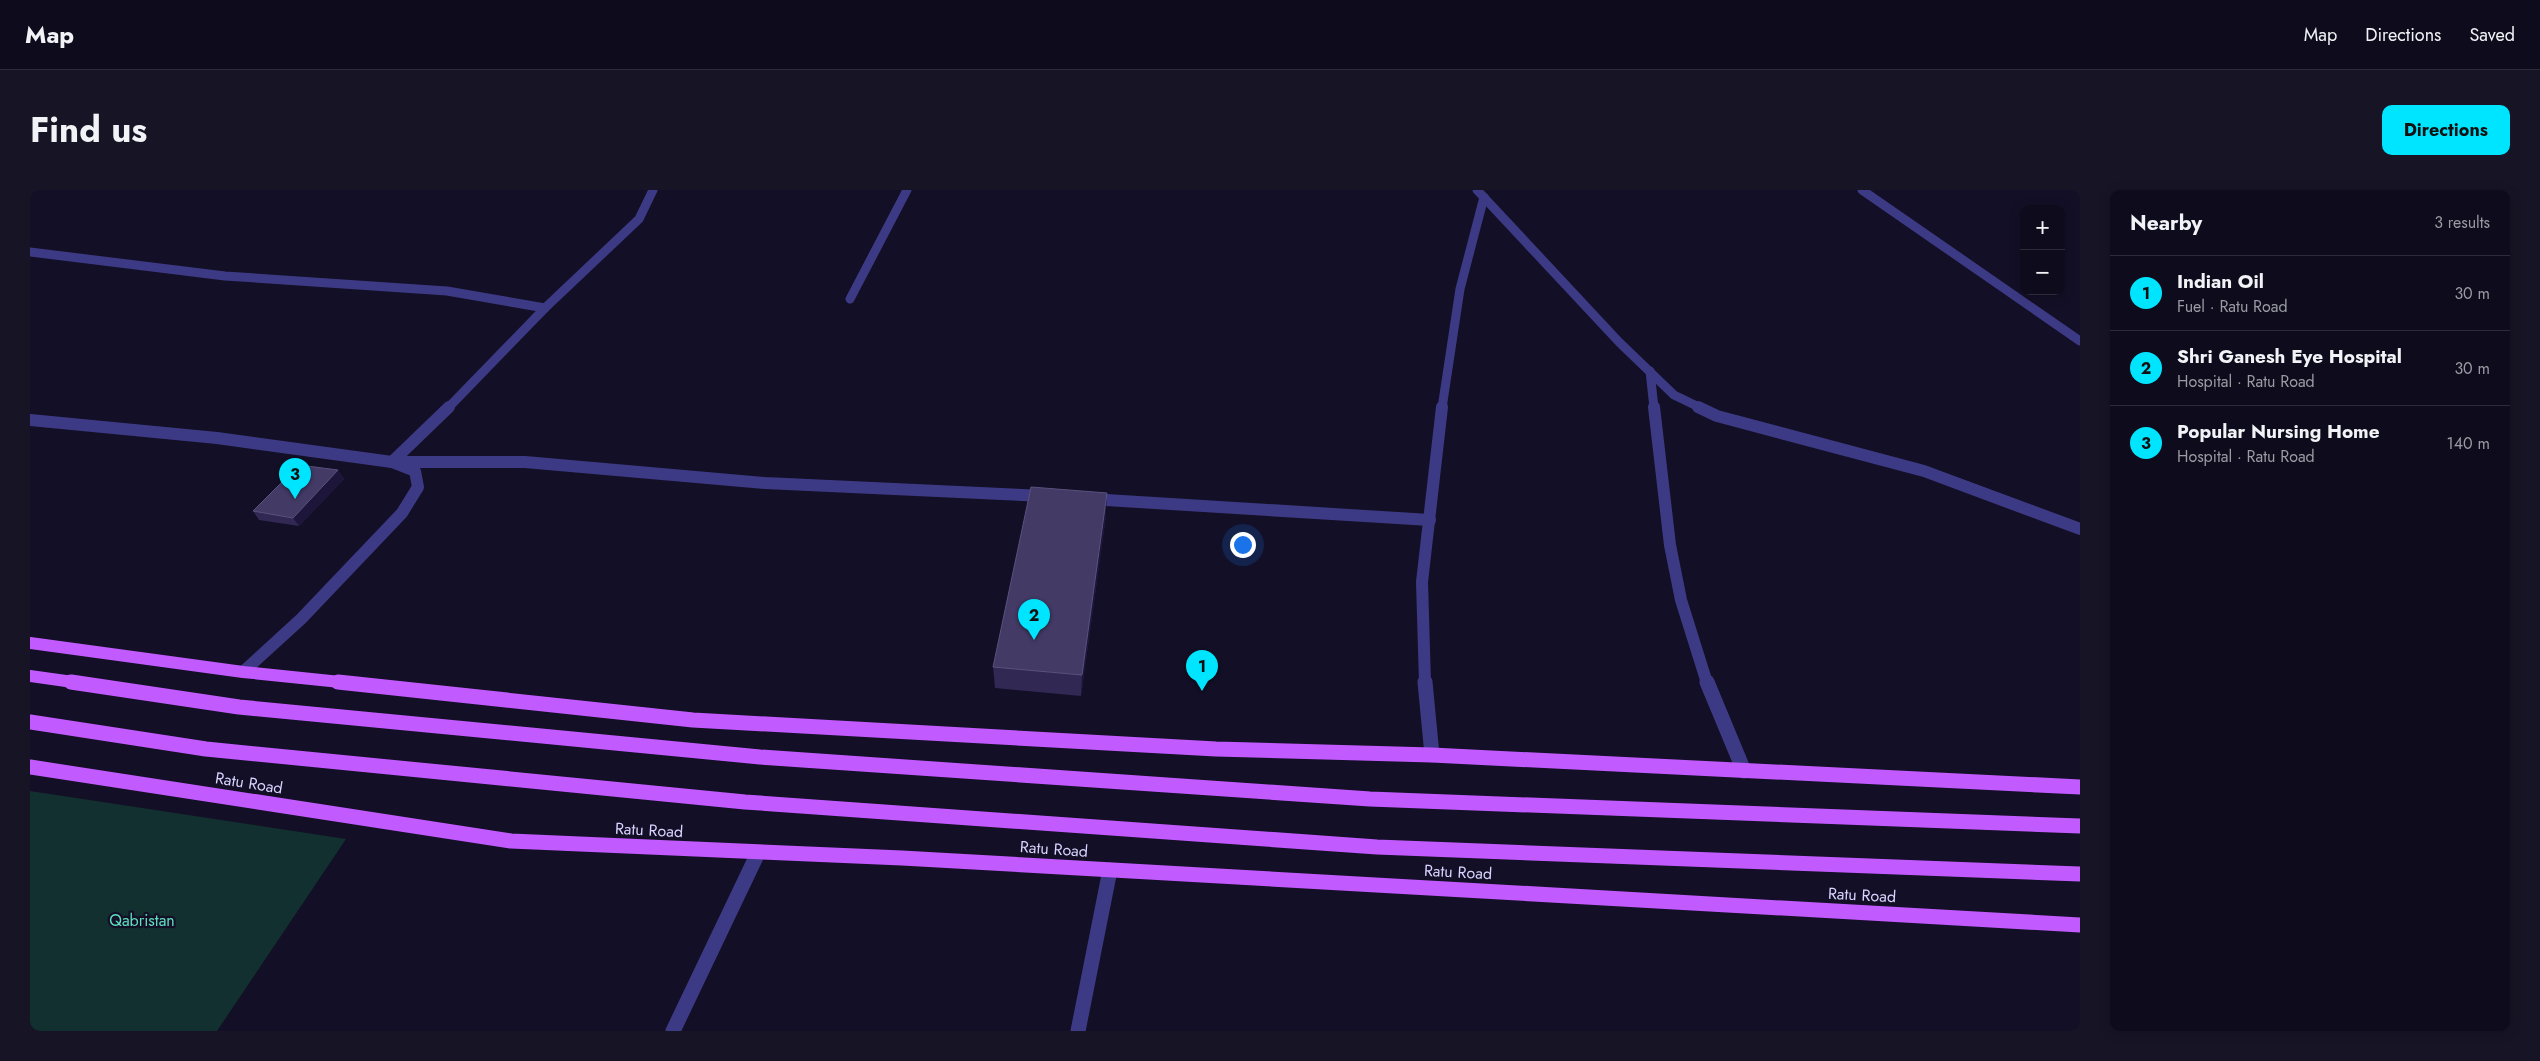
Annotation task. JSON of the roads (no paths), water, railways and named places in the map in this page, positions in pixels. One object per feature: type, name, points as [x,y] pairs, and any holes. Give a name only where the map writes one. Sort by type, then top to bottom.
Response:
[{"type":"main road","points":[[30,643],[243,672],[693,720],[1216,749],[1432,755],[2080,788]]},
{"type":"main road","points":[[30,676],[239,706],[770,758],[1370,799],[2080,826]]},
{"type":"main road","points":[[30,722],[206,749],[745,802],[1377,847],[2080,874]]},
{"type":"main road","name":"Ratu Road","points":[[30,767],[512,841],[902,858],[2080,924]]},
{"type":"street","points":[[392,462],[477,380],[545,308],[638,218],[653,190]]},
{"type":"street","points":[[850,299],[906,190]]},
{"type":"street","points":[[1862,190],[2080,341]]},
{"type":"street","points":[[1481,194],[1561,281],[1674,395],[1717,416],[1924,471],[2080,529]]},
{"type":"street","points":[[1432,755],[1423,673],[1422,581],[1430,520],[1441,400],[1453,325],[1481,194]]},
{"type":"street","points":[[30,252],[225,276],[447,291],[545,308]]},
{"type":"street","points":[[1650,371],[1670,545],[1681,600],[1707,683],[1744,771]]},
{"type":"street","points":[[30,420],[217,438],[392,462],[525,462],[765,483],[1062,497]]},
{"type":"street","points":[[243,672],[301,619],[402,513],[418,487],[415,471],[392,462]]},
{"type":"street","points":[[1082,499],[1430,520]]},
{"type":"street","points":[[674,1031],[758,852]]},
{"type":"street","points":[[1078,1031],[1110,870]]},
{"type":"place","name":"Popular Nursing Home","points":[[295,499]]},
{"type":"place","name":"Shri Ganesh Eye Hospital","points":[[1034,640]]},
{"type":"place","name":"Indian Oil","points":[[1202,691]]},
{"type":"park label","name":"Qabristan","points":[[142,920]]}]
